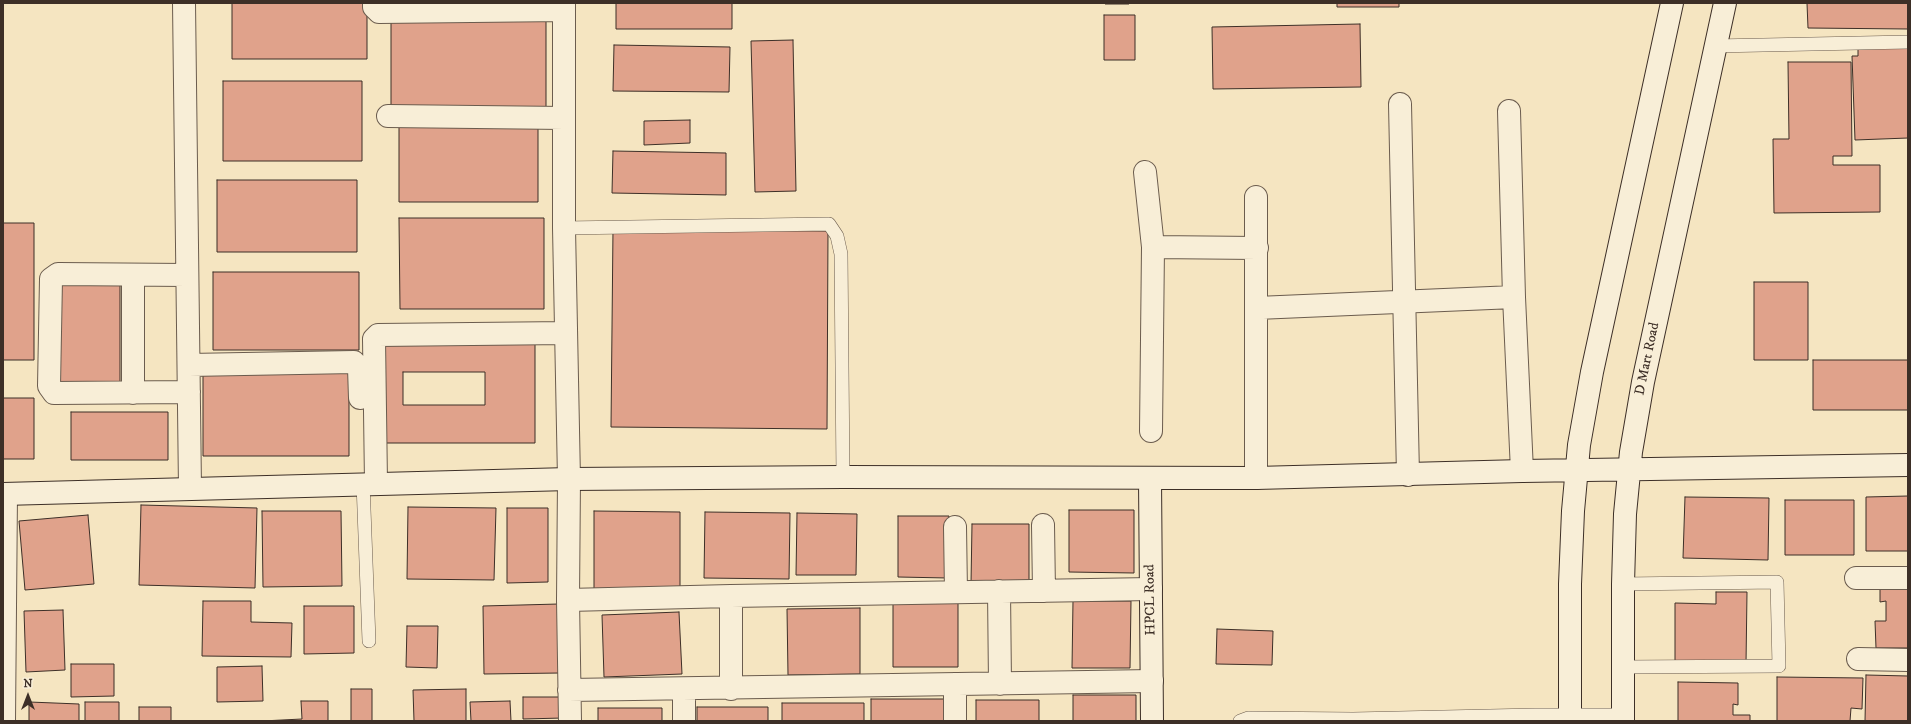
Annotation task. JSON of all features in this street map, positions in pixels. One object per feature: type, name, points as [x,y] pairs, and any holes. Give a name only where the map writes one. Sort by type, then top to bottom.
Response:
[{"type":"street","points":[[184,3],[190,488]]},
{"type":"street","points":[[374,3],[374,7],[379,12],[564,7],[564,228],[569,479],[568,600],[570,721]]},
{"type":"street","points":[[1562,718],[1571,576],[1573,510],[1579,445],[1592,372],[1672,3]]},
{"type":"street","name":"D Mart Road","points":[[1623,718],[1623,584],[1625,514],[1631,452],[1643,382],[1725,3]]},
{"type":"street","points":[[1400,104],[1408,475]]},
{"type":"street","points":[[1509,111],[1514,297],[1522,471]]},
{"type":"street","points":[[388,116],[564,118]]},
{"type":"street","points":[[1145,172],[1153,247],[1151,431]]},
{"type":"street","points":[[1256,197],[1256,478]]},
{"type":"street","points":[[1153,247],[1257,248]]},
{"type":"street","points":[[187,275],[58,274],[50,279],[49,386],[54,393],[189,392]]},
{"type":"street","points":[[133,275],[133,393]]},
{"type":"street","points":[[1257,308],[1514,297]]},
{"type":"street","points":[[369,483],[374,339],[378,334],[566,333]]},
{"type":"street","points":[[189,365],[354,362],[359,368],[369,483]]},
{"type":"street","points":[[4,721],[4,494],[369,483],[569,479],[843,477],[1150,479],[1256,478],[1522,471],[1908,465]]},
{"type":"street","name":"HPCL Road","points":[[1150,479],[1152,721]]},
{"type":"street","points":[[1044,524],[1044,591]]},
{"type":"street","points":[[955,527],[956,592]]},
{"type":"street","points":[[1856,578],[1908,578]]},
{"type":"street","points":[[568,600],[1151,589]]},
{"type":"street","points":[[999,591],[1000,684]]},
{"type":"street","points":[[731,596],[731,689]]},
{"type":"street","points":[[1858,659],[1908,660]]},
{"type":"street","points":[[569,690],[731,689],[1152,681]]},
{"type":"street","points":[[955,684],[955,721]]},
{"type":"street","points":[[684,689],[684,721]]},
{"type":"lane","points":[[1715,46],[1908,42]]},
{"type":"lane","points":[[564,228],[829,224],[837,236],[841,254],[843,477]]},
{"type":"lane","points":[[369,483],[369,641]]},
{"type":"lane","points":[[1623,584],[1777,582],[1779,666],[1623,667]]},
{"type":"lane","points":[[1240,721],[1248,718],[1623,718]]},
{"type":"building","points":[[232,3],[367,3],[367,59],[232,59]]},
{"type":"building","points":[[616,3],[732,3],[732,29],[616,29]]},
{"type":"building","points":[[1129,3],[1129,4],[1105,4]]},
{"type":"building","points":[[1337,3],[1399,3],[1399,7],[1337,7]]},
{"type":"building","points":[[1807,3],[1908,3],[1908,29],[1808,28]]},
{"type":"building","points":[[391,14],[546,14],[546,109],[391,109]]},
{"type":"building","points":[[1104,15],[1135,15],[1135,60],[1104,60]]},
{"type":"building","points":[[1360,24],[1361,87],[1213,89],[1212,27]]},
{"type":"building","points":[[793,40],[796,191],[755,192],[751,41]]},
{"type":"building","points":[[614,45],[730,47],[729,92],[613,91]]},
{"type":"building","points":[[1908,47],[1908,138],[1855,140],[1852,56],[1858,56],[1858,49]]},
{"type":"building","points":[[1788,62],[1851,62],[1852,156],[1833,156],[1833,165],[1880,165],[1880,212],[1774,213],[1773,139],[1789,139]]},
{"type":"building","points":[[223,81],[362,81],[362,161],[223,161]]},
{"type":"building","points":[[690,120],[690,143],[644,145],[644,121]]},
{"type":"building","points":[[399,122],[538,122],[538,202],[399,202]]},
{"type":"building","points":[[613,151],[726,153],[726,195],[612,193]]},
{"type":"building","points":[[217,180],[357,180],[357,252],[217,252]]},
{"type":"building","points":[[399,218],[544,218],[544,309],[400,309]]},
{"type":"building","points":[[3,223],[34,223],[34,360],[3,360]]},
{"type":"building","points":[[613,229],[828,231],[827,429],[611,427]]},
{"type":"building","points":[[213,272],[359,272],[359,350],[213,350]]},
{"type":"building","points":[[59,279],[120,279],[120,384],[59,384]]},
{"type":"building","points":[[1754,282],[1808,282],[1808,360],[1754,360]]},
{"type":"building","points":[[535,336],[535,443],[378,443],[380,338]],"holes":[[[403,372],[485,372],[485,405],[403,405]]]},
{"type":"building","points":[[1813,360],[1908,360],[1908,410],[1813,410]]},
{"type":"building","points":[[203,372],[349,372],[349,456],[203,456]]},
{"type":"building","points":[[3,398],[34,398],[34,459],[3,459]]},
{"type":"building","points":[[71,412],[168,412],[168,460],[71,460]]},
{"type":"building","points":[[1908,496],[1908,551],[1866,551],[1866,497]]},
{"type":"building","points":[[1685,497],[1769,498],[1768,560],[1683,558]]},
{"type":"building","points":[[1785,500],[1854,500],[1854,555],[1785,555]]},
{"type":"building","points":[[141,505],[257,508],[255,588],[139,585]]},
{"type":"building","points":[[408,507],[496,508],[494,580],[407,579]]},
{"type":"building","points":[[507,508],[548,508],[548,582],[507,583]]},
{"type":"building","points":[[1069,510],[1134,510],[1134,573],[1069,572]]},
{"type":"building","points":[[262,511],[341,511],[342,586],[263,587]]},
{"type":"building","points":[[594,511],[680,512],[680,591],[594,590]]},
{"type":"building","points":[[705,512],[790,513],[789,579],[704,578]]},
{"type":"building","points":[[797,513],[857,514],[856,575],[796,575]]},
{"type":"building","points":[[88,515],[94,584],[25,590],[19,521]]},
{"type":"building","points":[[898,516],[949,516],[948,578],[898,577]]},
{"type":"building","points":[[972,524],[1029,524],[1029,584],[971,584]]},
{"type":"building","points":[[1880,587],[1908,587],[1908,648],[1876,648],[1875,621],[1886,621],[1886,601],[1880,602]]},
{"type":"building","points":[[1716,592],[1747,592],[1746,664],[1675,663],[1675,603],[1716,604]]},
{"type":"building","points":[[203,601],[251,601],[251,622],[292,623],[291,657],[202,656]]},
{"type":"building","points":[[893,601],[958,601],[958,667],[893,667]]},
{"type":"building","points":[[1073,601],[1131,601],[1130,668],[1072,668]]},
{"type":"building","points":[[559,604],[560,673],[484,674],[483,606]]},
{"type":"building","points":[[304,606],[354,606],[354,653],[304,654]]},
{"type":"building","points":[[860,608],[860,674],[788,675],[787,609]]},
{"type":"building","points":[[63,610],[65,670],[26,672],[24,611]]},
{"type":"building","points":[[679,612],[682,674],[604,677],[602,615]]},
{"type":"building","points":[[407,626],[438,626],[437,668],[406,667]]},
{"type":"building","points":[[1217,629],[1273,631],[1272,665],[1216,664]]},
{"type":"building","points":[[71,664],[114,664],[114,696],[71,697]]},
{"type":"building","points":[[262,666],[263,701],[217,702],[217,667]]},
{"type":"building","points":[[1866,675],[1908,676],[1908,721],[1865,721]]},
{"type":"building","points":[[1777,677],[1863,678],[1862,709],[1851,708],[1850,721],[1777,721]]},
{"type":"building","points":[[1678,682],[1738,683],[1738,705],[1733,704],[1733,715],[1750,715],[1750,721],[1678,721]]},
{"type":"building","points":[[351,689],[372,689],[372,721],[351,721]]},
{"type":"building","points":[[466,689],[466,721],[414,721],[413,690]]},
{"type":"building","points":[[1073,695],[1136,695],[1136,721],[1073,721]]},
{"type":"building","points":[[523,697],[563,697],[563,718],[523,719]]},
{"type":"building","points":[[871,699],[945,699],[945,721],[871,721]]},
{"type":"building","points":[[976,700],[1039,700],[1039,721],[976,721]]},
{"type":"building","points":[[301,701],[328,701],[328,721],[262,721],[302,719]]},
{"type":"building","points":[[510,701],[511,721],[471,721],[470,702]]},
{"type":"building","points":[[29,702],[79,704],[79,721],[29,721]]},
{"type":"building","points":[[85,702],[119,702],[119,721],[85,721]]},
{"type":"building","points":[[782,703],[864,703],[864,721],[782,721]]},
{"type":"building","points":[[139,707],[171,707],[171,721],[139,721]]},
{"type":"building","points":[[697,707],[768,707],[768,721],[697,721]]},
{"type":"building","points":[[598,708],[662,708],[662,721],[598,721]]}]
